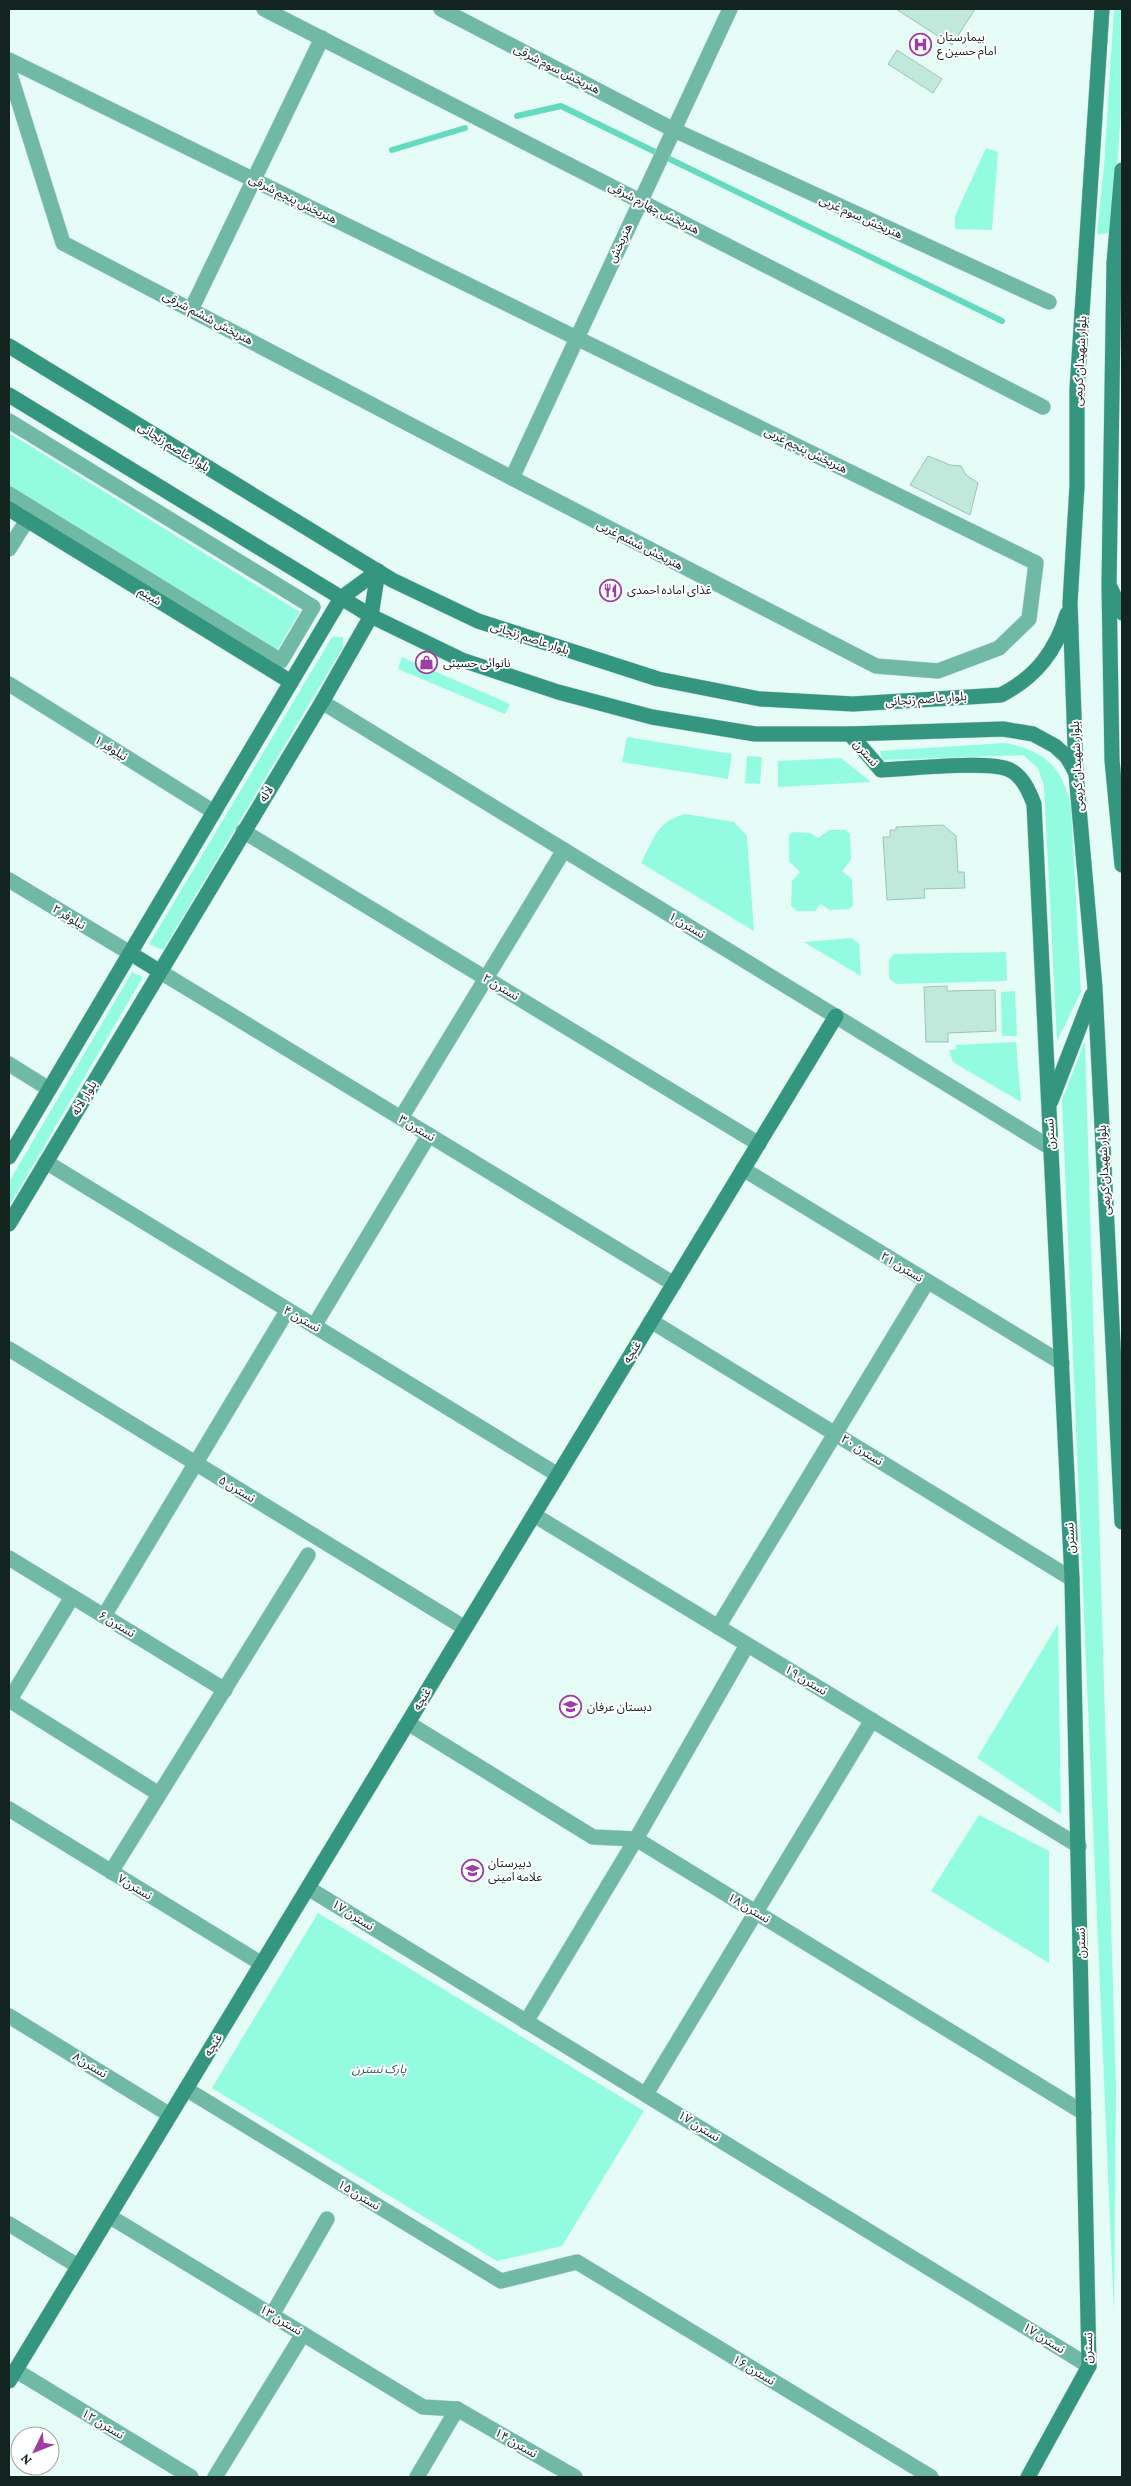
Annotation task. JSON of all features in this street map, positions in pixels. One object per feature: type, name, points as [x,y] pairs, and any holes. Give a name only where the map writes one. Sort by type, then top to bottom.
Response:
[{"type":"main road","name":"بلوار شهیدان کریمی","points":[[1102,9],[1077,389],[1077,486],[1070,603],[1076,774],[1095,988],[1122,1522]]},
{"type":"main road","points":[[1122,170],[1114,263],[1108,585],[1112,760],[1122,865]]},
{"type":"main road","name":"بلوار عاصم زنجانی","points":[[9,346],[378,571],[478,621],[658,679],[760,699],[853,704],[1001,694],[1031,676],[1051,652],[1063,628],[1070,603]]},
{"type":"main road","points":[[9,395],[371,616],[462,660],[558,692],[652,717],[755,734],[850,734],[1003,729],[1033,734],[1055,746],[1067,757],[1076,774]]},
{"type":"main road","name":"شبنم","points":[[9,509],[291,682]]},
{"type":"main road","points":[[9,1157],[341,598],[378,571]]},
{"type":"main road","points":[[371,616],[378,571]]},
{"type":"main road","points":[[1108,585],[1122,613]]},
{"type":"main road","name":"لاله","points":[[159,971],[322,702],[371,616]]},
{"type":"main road","name":"نسترن","points":[[850,734],[881,770],[988,765],[1010,770],[1026,784],[1034,804],[1072,1579],[1089,2366],[1028,2477]]},
{"type":"main road","points":[[1112,760],[1122,748]]},
{"type":"main road","points":[[130,953],[159,971]]},
{"type":"main road","name":"بلوار لاله","points":[[9,1224],[159,971]]},
{"type":"main road","points":[[1049,1107],[1095,988]]},
{"type":"main road","name":"غنچه","points":[[12,2376],[836,1016]]},
{"type":"street","name":"هنربخش چهارم شرقی","points":[[264,9],[1043,407]]},
{"type":"street","name":"هنربخش سوم شرقی","points":[[441,9],[674,130]]},
{"type":"street","name":"هنربخش","points":[[512,478],[730,9]]},
{"type":"street","points":[[191,310],[322,38]]},
{"type":"street","name":"هنربخش پنجم شرقی","points":[[9,60],[576,338]]},
{"type":"street","name":"هنربخش ششم شرقی","points":[[9,71],[63,243],[512,478]]},
{"type":"street","name":"هنربخش سوم غربی","points":[[674,130],[1048,302]]},
{"type":"street","name":"هنربخش پنجم غربی","points":[[576,338],[1036,563],[1029,619],[999,648],[938,671],[876,666]]},
{"type":"street","points":[[9,421],[313,607],[281,661],[9,494]]},
{"type":"street","name":"هنربخش ششم غربی","points":[[512,478],[876,666]]},
{"type":"street","points":[[9,549],[27,520]]},
{"type":"street","name":"نیلوفر ۱","points":[[9,684],[214,812]]},
{"type":"street","name":"نسترن ۱","points":[[322,702],[1051,1148]]},
{"type":"street","name":"نسترن ۲","points":[[243,831],[758,1144]]},
{"type":"street","points":[[402,1118],[564,850]]},
{"type":"street","name":"نیلوفر ۲","points":[[9,880],[130,953]]},
{"type":"street","name":"نسترن ۳","points":[[159,971],[674,1284]]},
{"type":"street","points":[[9,1064],[49,1089]]},
{"type":"street","points":[[314,1326],[429,1135]]},
{"type":"street","name":"نسترن ۴","points":[[46,1162],[286,1311],[314,1326],[558,1475]]},
{"type":"street","name":"نسترن ۲۱","points":[[743,1170],[1062,1363]]},
{"type":"street","points":[[718,1626],[927,1282]]},
{"type":"street","points":[[104,1616],[286,1311]]},
{"type":"street","name":"نسترن ۲۰","points":[[651,1321],[1072,1579]]},
{"type":"street","name":"نسترن ۵","points":[[9,1350],[465,1628]]},
{"type":"street","name":"نسترن ۱۹","points":[[534,1515],[1079,1846]]},
{"type":"street","points":[[111,1872],[308,1554]]},
{"type":"street","name":"نسترن ۶","points":[[9,1558],[224,1690]]},
{"type":"street","points":[[72,1597],[9,1701],[159,1794]]},
{"type":"street","points":[[526,2022],[636,1840],[747,1645]]},
{"type":"street","points":[[646,2094],[872,1720]]},
{"type":"street","name":"نسترن ۱۸","points":[[408,1723],[593,1837],[636,1840],[1084,2113]]},
{"type":"street","name":"نسترن۷","points":[[9,1809],[262,1964]]},
{"type":"street","name":"نسترن ۱۷","points":[[308,1888],[1089,2366]]},
{"type":"street","name":"نسترن۸","points":[[9,2016],[170,2115]]},
{"type":"street","name":"نسترن ۱۵","points":[[186,2089],[501,2281],[577,2262]]},
{"type":"street","name":"نسترن ۱۳","points":[[109,2216],[423,2407],[457,2409]]},
{"type":"street","points":[[272,2315],[327,2219]]},
{"type":"street","points":[[9,2224],[78,2266]]},
{"type":"street","name":"نسترن ۱۶","points":[[577,2262],[931,2477]]},
{"type":"street","points":[[215,2477],[303,2334]]},
{"type":"street","name":"نسترن ۱۲","points":[[12,2376],[170,2472],[191,2477]]},
{"type":"street","points":[[417,2477],[457,2409]]},
{"type":"street","name":"نسترن ۱۴","points":[[457,2409],[575,2477]]},
{"type":"green space","points":[[1114,9],[1122,9],[1122,95],[1113,233],[1097,234],[1104,166]]},
{"type":"green space","points":[[986,148],[998,152],[992,230],[955,229],[955,216]]},
{"type":"green space","points":[[9,433],[300,612],[276,652],[9,488]]},
{"type":"green space","points":[[332,637],[343,637],[343,647],[163,950],[149,944]]},
{"type":"green space","points":[[402,657],[510,704],[505,714],[398,669]]},
{"type":"green space","points":[[627,737],[732,754],[728,779],[622,762]]},
{"type":"green space","points":[[1005,743],[1031,750],[1050,763],[1063,781],[1071,807],[1081,992],[1057,1041],[1044,786],[1038,768],[1023,755],[882,760],[880,751]]},
{"type":"green space","points":[[747,756],[762,757],[760,784],[745,783]]},
{"type":"green space","points":[[841,758],[871,782],[778,787],[778,761]]},
{"type":"green space","points":[[685,814],[734,822],[747,836],[754,931],[641,863],[657,832],[675,817]]},
{"type":"green space","points":[[829,830],[846,830],[850,834],[851,860],[842,871],[852,879],[853,905],[849,909],[830,910],[820,904],[815,911],[797,911],[791,906],[792,881],[800,872],[789,861],[789,835],[793,832],[810,833],[818,838]]},
{"type":"green space","points":[[852,938],[859,944],[861,976],[804,942]]},
{"type":"green space","points":[[1006,952],[1007,981],[896,984],[889,978],[889,960],[894,954]]},
{"type":"green space","points":[[132,972],[143,977],[9,1206],[9,1182]]},
{"type":"green space","points":[[1015,991],[1017,1036],[1002,1036],[1001,992]]},
{"type":"green space","points":[[1085,1041],[1116,2088],[1114,2314],[1062,1100]]},
{"type":"green space","points":[[1016,1042],[1021,1102],[953,1062],[949,1050],[956,1049],[956,1045]]},
{"type":"green space","points":[[1058,1624],[1061,1814],[977,1758]]},
{"type":"green space","points":[[979,1815],[1049,1851],[1049,1963],[931,1891]]},
{"type":"green space","name":"پارک نسترن","points":[[318,1913],[644,2111],[562,2246],[497,2261],[212,2088]]},
{"type":"building","points":[[896,9],[975,9],[952,45]]},
{"type":"building","points":[[897,50],[942,79],[933,93],[888,64]]},
{"type":"building","points":[[928,456],[950,465],[961,466],[966,475],[978,483],[970,515],[910,485]]},
{"type":"building","points":[[943,825],[956,836],[958,872],[964,872],[965,888],[924,889],[925,898],[887,900],[883,837],[890,837],[890,830],[896,830],[896,827]]},
{"type":"building","points":[[947,986],[947,991],[995,990],[996,1031],[948,1033],[948,1042],[926,1042],[924,987]]},
{"type":"waterway","points":[[517,116],[561,106],[1002,321]]},
{"type":"waterway","points":[[392,150],[465,128]]},
{"type":"place","name":"بیمارستان امام حسین ع","points":[[921,44]]},
{"type":"place","name":"غذای اماده احمدی","points":[[611,590]]},
{"type":"place","name":"نانوائی حسینی","points":[[427,663]]},
{"type":"place","name":"دبستان عرفان","points":[[571,1707]]},
{"type":"place","name":"دبیرستان علامه امینی","points":[[472,1870]]}]
